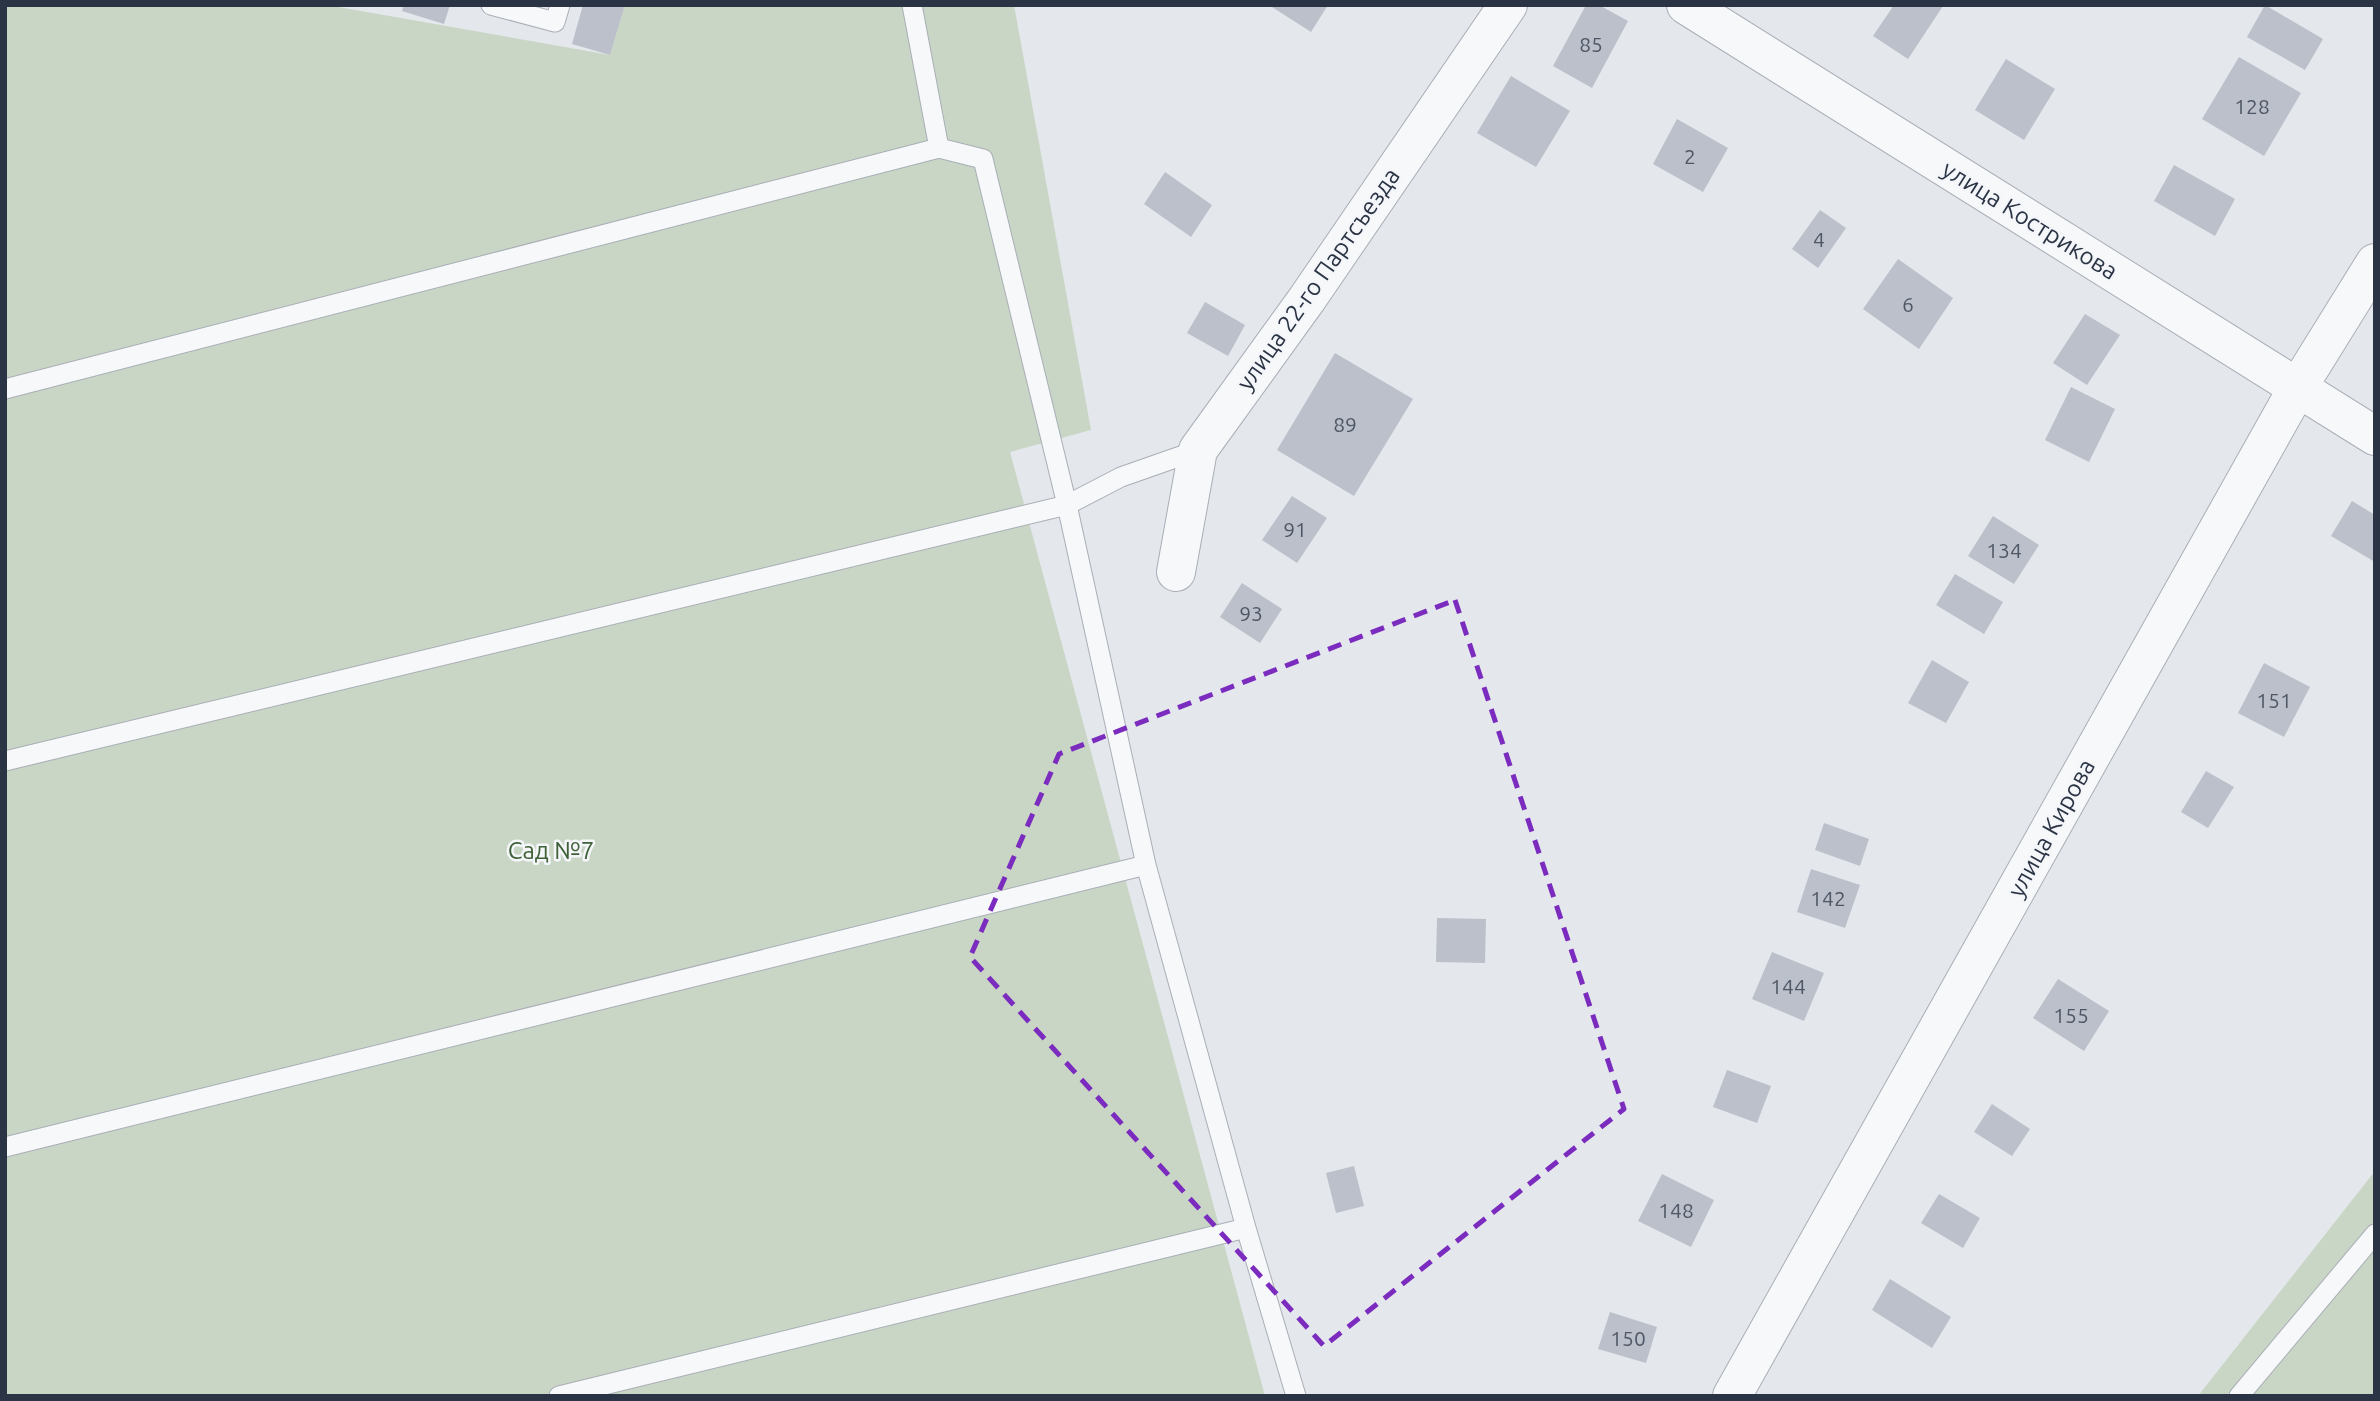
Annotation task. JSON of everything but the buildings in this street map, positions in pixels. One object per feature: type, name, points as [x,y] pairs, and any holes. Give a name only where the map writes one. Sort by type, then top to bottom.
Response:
[{"type":"street","name":"улица 22-го Партсъезда","points":[[1177,572],[1198,450],[1307,299],[1508,5]]},
{"type":"street","name":"улица Кострикова","points":[[1686,5],[2375,436]]},
{"type":"street","name":"улица Кирова","points":[[1732,1396],[2298,387],[2375,263]]},
{"type":"lane","points":[[491,5],[555,22],[560,5]]},
{"type":"lane","points":[[912,5],[939,148]]},
{"type":"lane","points":[[5,389],[939,148],[984,159],[1067,505],[1146,865],[1246,1228],[1296,1396]]},
{"type":"lane","points":[[5,761],[1067,505],[1121,477],[1198,450]]},
{"type":"lane","points":[[5,1147],[1146,865]]},
{"type":"lane","points":[[559,1396],[1246,1228]]},
{"type":"lane","points":[[2239,1396],[2375,1234]]},
{"type":"highlighted area","points":[[1455,600],[1624,1109],[1324,1346],[970,957],[1059,754]]},
{"type":"green space","name":"Сад №7","points":[[5,5],[327,5],[610,55],[625,5],[1014,5],[1091,430],[1010,452],[1265,1396],[5,1396]]},
{"type":"green space","points":[[2375,1171],[2375,1396],[2198,1396]]}]
